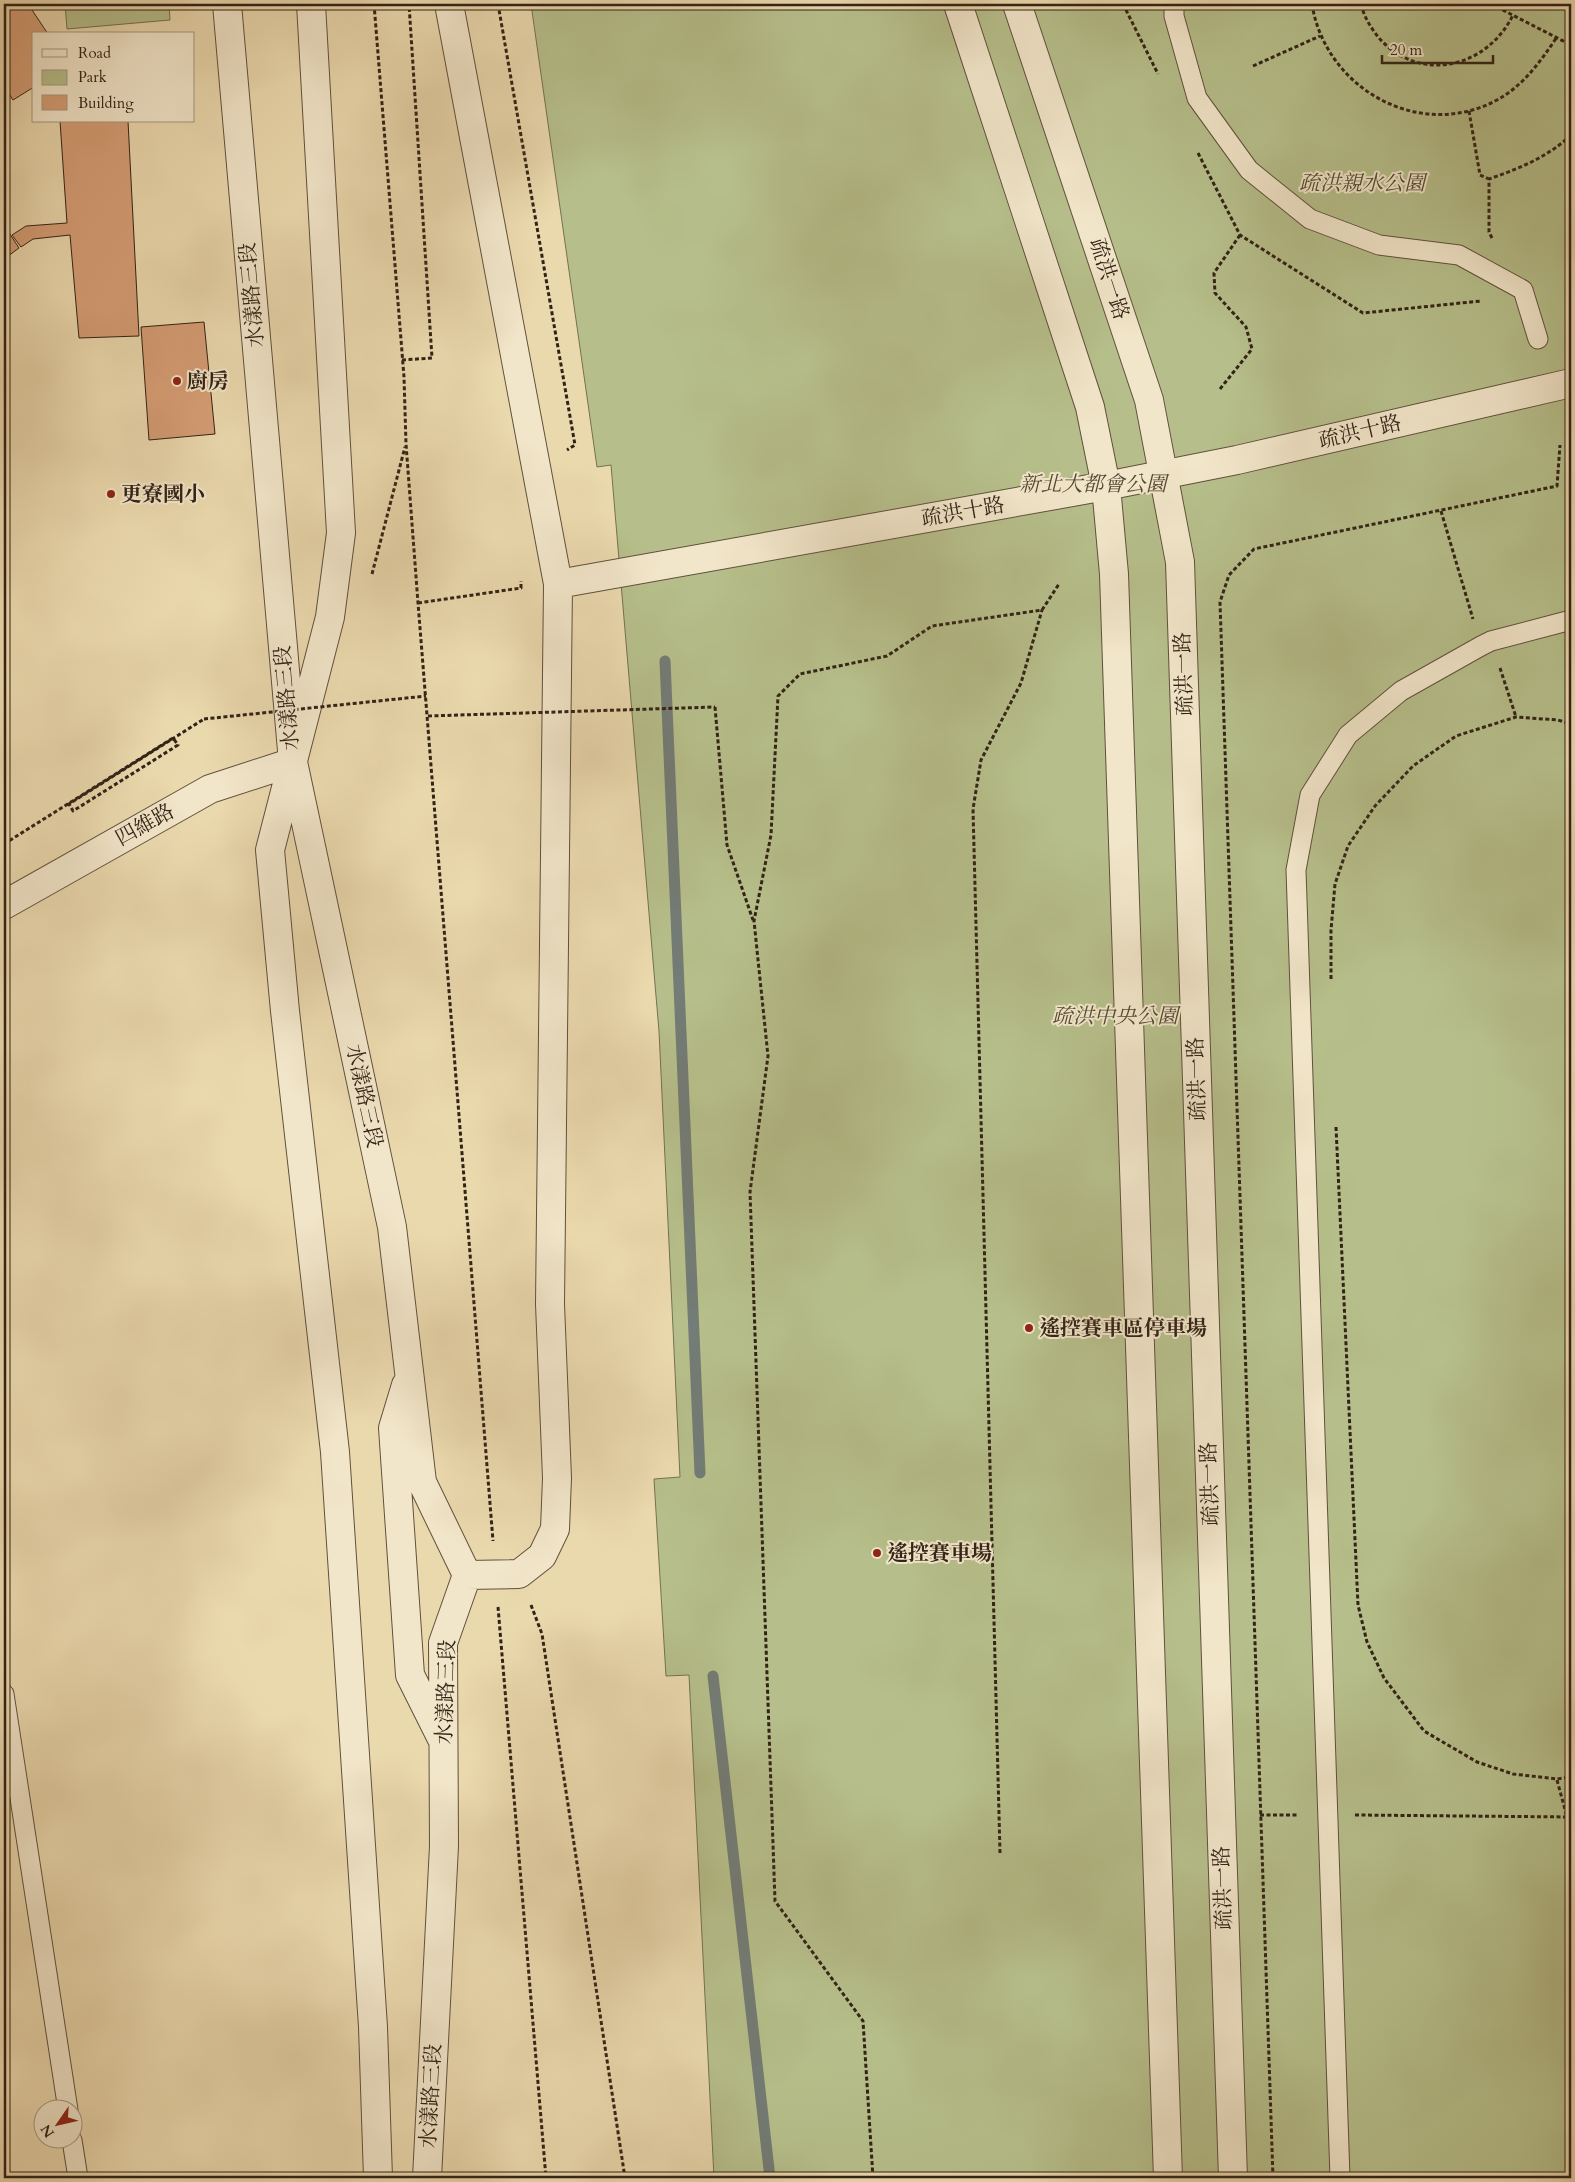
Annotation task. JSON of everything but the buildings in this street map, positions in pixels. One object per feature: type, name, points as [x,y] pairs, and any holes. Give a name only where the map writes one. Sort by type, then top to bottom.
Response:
[{"type":"street","name":"水漾路三段","points":[[227,4],[293,762],[392,1227],[422,1482],[467,1575],[443,1643],[444,1846],[427,2178]]},
{"type":"street","points":[[311,4],[341,533],[330,617],[270,850],[285,1011],[335,1452],[373,2027],[378,2178]]},
{"type":"street","points":[[449,4],[558,584],[550,1304],[557,1478],[555,1529],[542,1556],[507,1575],[467,1575]]},
{"type":"street","points":[[958,4],[1090,407],[1106,486],[1114,594],[1168,2178]]},
{"type":"street","name":"疏洪一路","points":[[1017,4],[1149,400],[1180,562],[1233,2178]]},
{"type":"street","name":"疏洪十路","points":[[558,584],[1163,475],[1237,460],[1571,383]]},
{"type":"street","name":"四維路","points":[[4,905],[210,789],[293,762]]},
{"type":"street","points":[[409,1374],[393,1428],[410,1675],[444,1744]]},
{"type":"lane","points":[[1174,4],[1174,16],[1197,98],[1249,170],[1310,218],[1379,244],[1459,255],[1523,290],[1538,339]]},
{"type":"lane","points":[[1340,2178],[1296,870],[1310,795],[1348,735],[1401,691],[1486,643],[1571,620]]},
{"type":"lane","points":[[4,1694],[66,2100]]},
{"type":"lane","points":[[74,2150],[78,2178]]},
{"type":"path","points":[[374,4],[402,360],[406,444],[418,602],[507,1575],[546,2178]]},
{"type":"path","points":[[402,360],[432,358],[409,4]]},
{"type":"path","points":[[498,4],[575,445]]},
{"type":"path","points":[[1312,4],[1320,36],[1333,58],[1349,78],[1370,94],[1393,106],[1418,113],[1444,114],[1469,110],[1496,100],[1519,85],[1538,65],[1557,37]]},
{"type":"path","points":[[1362,4],[1363,11],[1372,29],[1386,45],[1401,57],[1422,64],[1443,65],[1463,61],[1482,52],[1497,39],[1513,15]]},
{"type":"path","points":[[1491,4],[1571,45]]},
{"type":"path","points":[[1253,66],[1320,36]]},
{"type":"path","points":[[1469,110],[1480,175],[1489,179],[1517,170],[1543,156],[1571,135]]},
{"type":"path","points":[[1489,179],[1489,232],[1494,240]]},
{"type":"path","points":[[1220,389],[1252,349],[1246,328],[1215,293],[1214,273],[1240,235]]},
{"type":"path","points":[[1441,511],[1486,643],[1516,717]]},
{"type":"path","points":[[1000,1853],[972,809],[981,760],[1021,683],[1042,610],[1059,584]]},
{"type":"path","points":[[418,602],[522,588]]},
{"type":"path","points":[[754,921],[771,836],[778,696],[800,674],[887,656],[932,626],[1042,610]]},
{"type":"path","points":[[4,844],[173,738],[178,745],[73,811],[69,804],[170,740],[178,735],[204,719],[426,696]]},
{"type":"path","points":[[428,716],[715,707],[727,845],[754,921],[768,1056],[750,1192],[775,1901],[863,2020],[873,2178]]},
{"type":"path","points":[[1331,987],[1331,930],[1335,884],[1348,846],[1375,806],[1414,766],[1456,736],[1516,717],[1558,720],[1571,724]]},
{"type":"path","points":[[1336,1124],[1358,1605],[1367,1642],[1384,1678],[1424,1731],[1477,1762],[1513,1774],[1557,1779],[1571,1778]]},
{"type":"path","points":[[507,1575],[542,1634],[625,2178]]},
{"type":"path","points":[[1557,1779],[1569,1817],[1570,1855]]},
{"type":"path","points":[[1260,1815],[1569,1817]]},
{"type":"green space","points":[[65,4],[169,4],[170,20],[67,29]]},
{"type":"green space","name":"疏洪中央公園","points":[[531,4],[1571,4],[1571,2178],[714,2178],[689,1675],[666,1676],[654,1479],[680,1477],[659,1031],[611,465],[597,467]]},
{"type":"waterway","points":[[665,661],[700,1473]]},
{"type":"waterway","points":[[713,1676],[770,2178]]},
{"type":"place","name":"廚房","points":[[177,381]]},
{"type":"place","name":"更寮國小","points":[[111,494]]},
{"type":"place","name":"遙控賽車區停車場","points":[[1029,1328]]},
{"type":"place","name":"遙控賽車場","points":[[877,1553]]},
{"type":"park label","name":"疏洪親水公園","points":[[1362,183]]},
{"type":"park label","name":"新北大都會公園","points":[[1093,484]]}]
